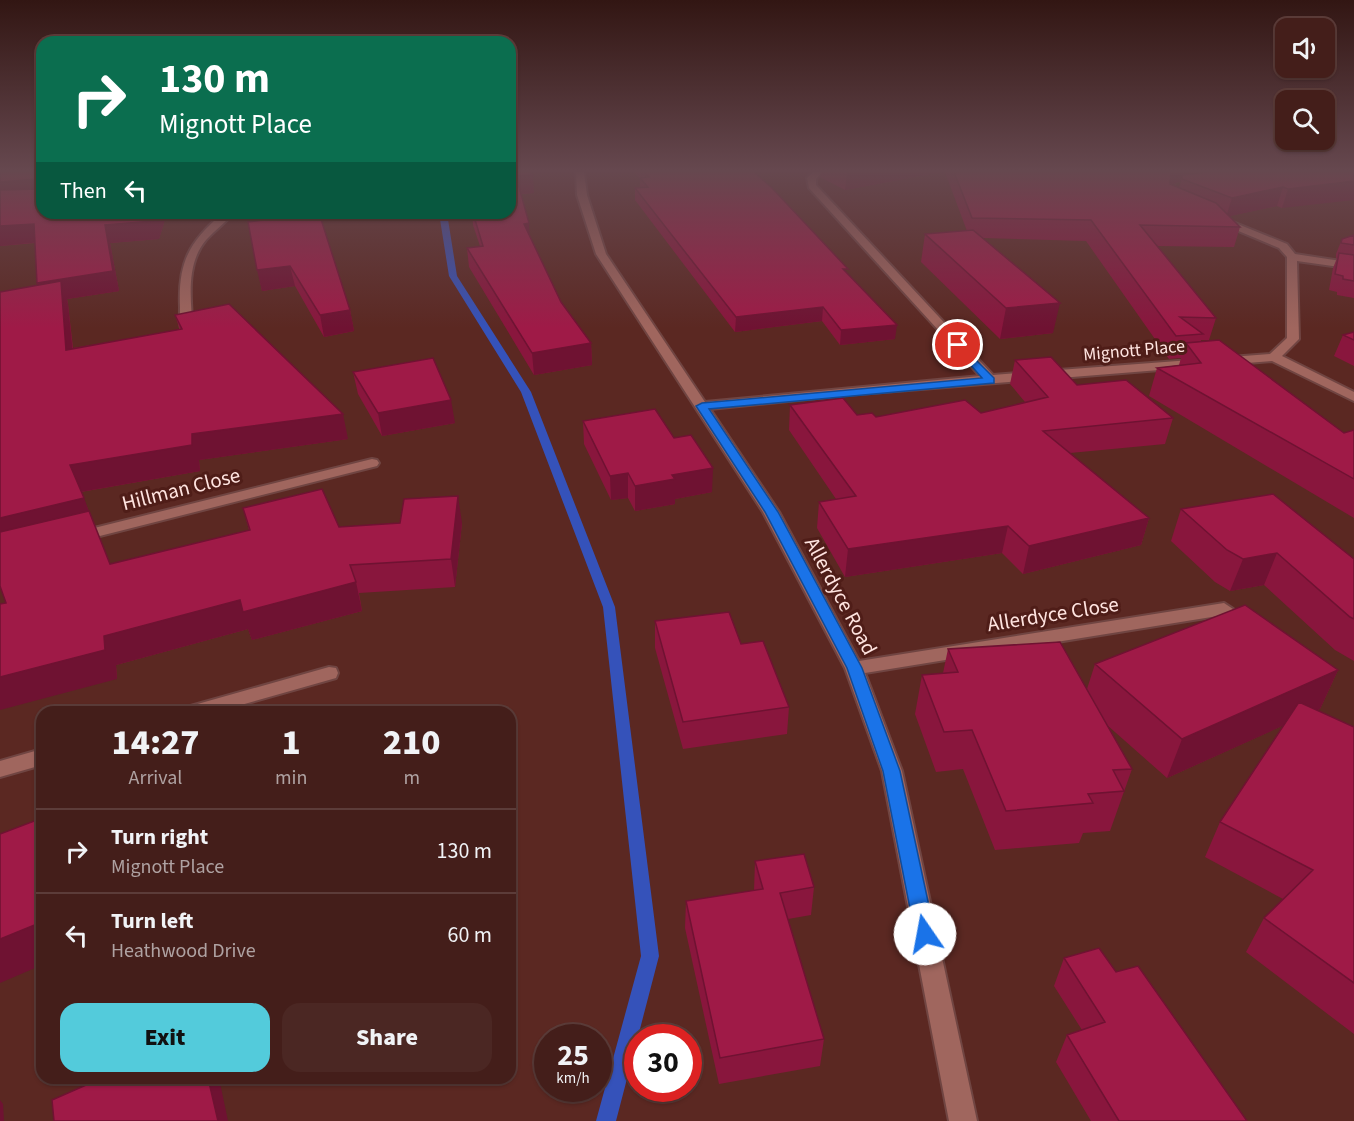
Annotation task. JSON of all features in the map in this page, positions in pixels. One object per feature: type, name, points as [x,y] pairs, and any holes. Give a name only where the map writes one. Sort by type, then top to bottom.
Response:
[{"type":"street","points":[[187,332],[184,275],[191,251],[215,224]]},
{"type":"street","name":"Allerdyce Road","points":[[591,224],[601,254],[771,512],[854,668],[892,771],[963,1121]]},
{"type":"street","points":[[847,224],[990,380]]},
{"type":"street","points":[[1230,224],[1282,246],[1292,257],[1354,266]]},
{"type":"street","points":[[1292,257],[1293,339],[1274,357],[1354,397]]},
{"type":"street","name":"Mignott Place","points":[[702,406],[846,391],[1274,357]]},
{"type":"street","name":"Hillman Close","points":[[58,541],[372,463]]},
{"type":"street","name":"Allerdyce Close","points":[[854,668],[1224,609]]},
{"type":"street","points":[[215,706],[329,673]]},
{"type":"street","points":[[0,769],[36,759]]},
{"type":"building","points":[[0,224],[29,224],[0,226]]},
{"type":"building","points":[[34,224],[113,224],[105,225],[113,271],[37,283]]},
{"type":"building","points":[[248,224],[323,224],[350,310],[320,315],[290,266],[257,270]]},
{"type":"building","points":[[476,224],[524,224],[561,302],[591,343],[532,353],[467,248],[483,246]]},
{"type":"building","points":[[663,224],[806,224],[848,269],[843,269],[897,325],[841,330],[823,307],[736,317]]},
{"type":"building","points":[[1094,224],[1237,224],[1240,227],[1140,225],[1216,318],[1180,317],[1203,334],[1176,336]]},
{"type":"building","points":[[973,230],[1060,303],[1006,308],[925,234]]},
{"type":"building","points":[[1354,235],[1354,245],[1341,243],[1342,239]]},
{"type":"building","points":[[1339,253],[1354,255],[1354,281],[1343,279],[1343,276],[1335,274]]},
{"type":"building","points":[[61,281],[66,350],[182,329],[175,315],[229,304],[343,414],[192,434],[192,445],[70,465],[84,498],[0,518],[0,292]]},
{"type":"building","points":[[1354,332],[1354,340],[1343,335]]},
{"type":"building","points":[[1219,340],[1344,433],[1354,430],[1354,479],[1157,368],[1201,363],[1186,343]]},
{"type":"building","points":[[1051,357],[1077,385],[1126,380],[1173,418],[1043,431],[1149,518],[1029,546],[1008,526],[848,549],[819,502],[856,496],[790,405],[843,398],[857,415],[872,413],[876,417],[965,400],[981,413],[1048,397],[1015,360]]},
{"type":"building","points":[[433,358],[451,400],[378,413],[353,372]]},
{"type":"building","points":[[655,409],[674,438],[691,435],[713,468],[672,475],[675,479],[635,486],[628,473],[610,476],[583,421]]},
{"type":"building","points":[[322,489],[339,527],[400,523],[404,499],[458,496],[451,559],[350,565],[356,582],[243,612],[240,600],[104,636],[105,650],[0,677],[0,604],[6,603],[0,586],[0,532],[89,511],[110,564],[250,530],[243,508]]},
{"type":"building","points":[[1273,494],[1354,559],[1354,619],[1277,553],[1243,559],[1227,550],[1181,509]]},
{"type":"building","points":[[1245,605],[1338,670],[1182,739],[1095,664]]},
{"type":"building","points":[[729,612],[741,644],[763,641],[789,707],[683,722],[655,621]]},
{"type":"building","points":[[1060,642],[1132,769],[1113,770],[1124,791],[1088,794],[1093,803],[1006,811],[972,730],[944,732],[922,675],[958,672],[948,649]]},
{"type":"building","points":[[1299,702],[1354,727],[1354,983],[1264,918],[1313,870],[1220,822]]},
{"type":"building","points":[[36,820],[36,924],[0,939],[0,834]]},
{"type":"building","points":[[804,854],[814,887],[780,893],[824,1039],[720,1058],[686,901],[763,889],[755,861]]},
{"type":"building","points":[[1099,948],[1116,972],[1138,966],[1247,1121],[1119,1121],[1067,1035],[1105,1022],[1064,958]]},
{"type":"building","points":[[88,1084],[209,1084],[218,1121],[54,1121],[52,1100]]},
{"type":"waterway","points":[[445,224],[453,276],[526,392],[609,607],[650,956],[606,1121]]},
{"type":"route","points":[[925,934],[892,771],[854,668],[771,512],[702,406],[846,391],[990,380],[958,345]]}]
